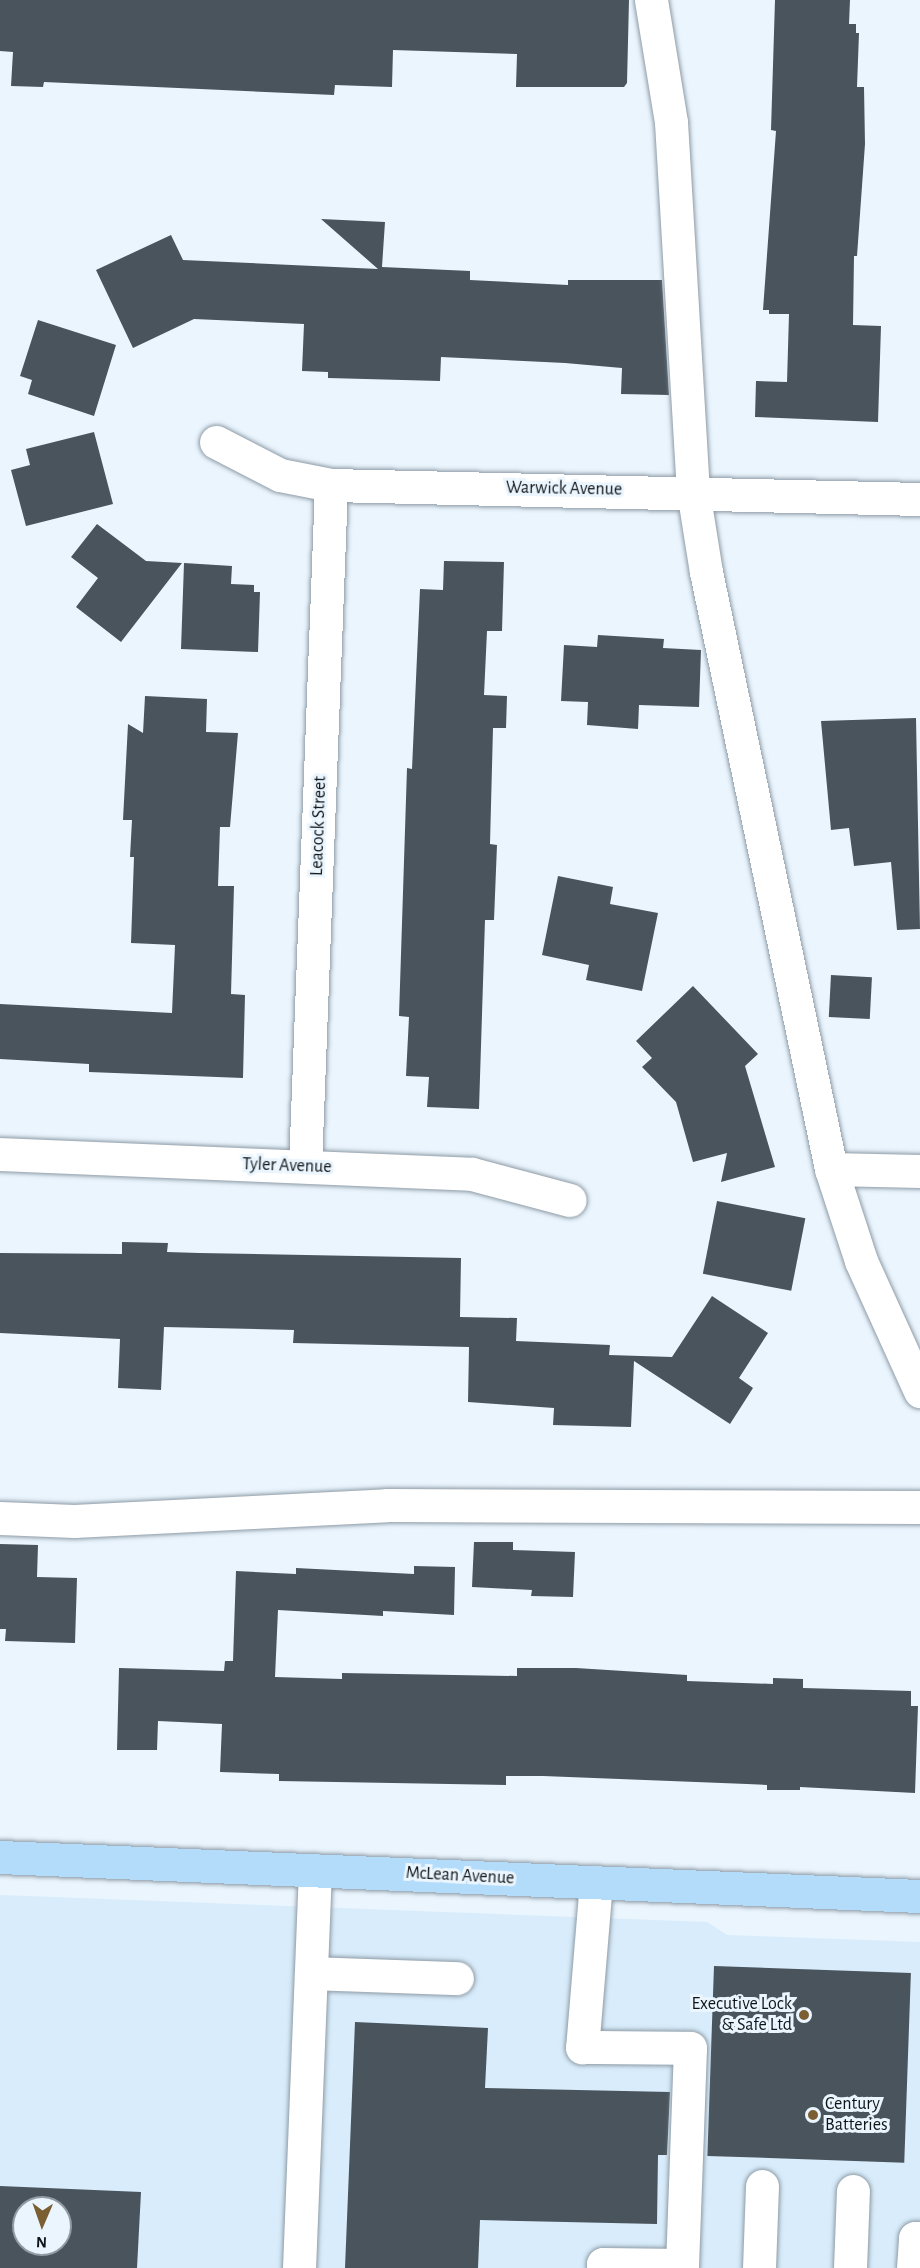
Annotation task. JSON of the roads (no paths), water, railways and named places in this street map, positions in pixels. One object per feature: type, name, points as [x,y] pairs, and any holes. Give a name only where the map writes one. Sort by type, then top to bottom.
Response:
[{"type":"main road","name":"McLean Avenue","points":[[0,1857],[920,1896]]},
{"type":"street","points":[[651,0],[671,122],[693,491],[706,572],[831,1169],[861,1261],[920,1391]]},
{"type":"street","name":"Warwick Avenue","points":[[216,442],[280,476],[331,485],[693,491],[920,499]]},
{"type":"street","name":"Leacock Street","points":[[306,1166],[331,485]]},
{"type":"street","name":"Tyler Avenue","points":[[0,1154],[472,1174],[570,1200]]},
{"type":"street","points":[[831,1169],[920,1171]]},
{"type":"street","points":[[0,1518],[74,1521],[387,1505],[920,1507]]},
{"type":"street","points":[[299,2268],[315,1870]]},
{"type":"street","points":[[596,1882],[582,2047],[690,2048],[682,2265],[603,2264],[603,2268]]},
{"type":"street","points":[[311,1973],[457,1978]]},
{"type":"street","points":[[759,2268],[762,2186]]},
{"type":"street","points":[[850,2268],[853,2191]]},
{"type":"street","points":[[914,2268],[915,2238],[920,2238]]},
{"type":"place","name":"Executive Lock & Safe Ltd","points":[[804,2015]]},
{"type":"place","name":"Century Batteries","points":[[813,2115]]}]
